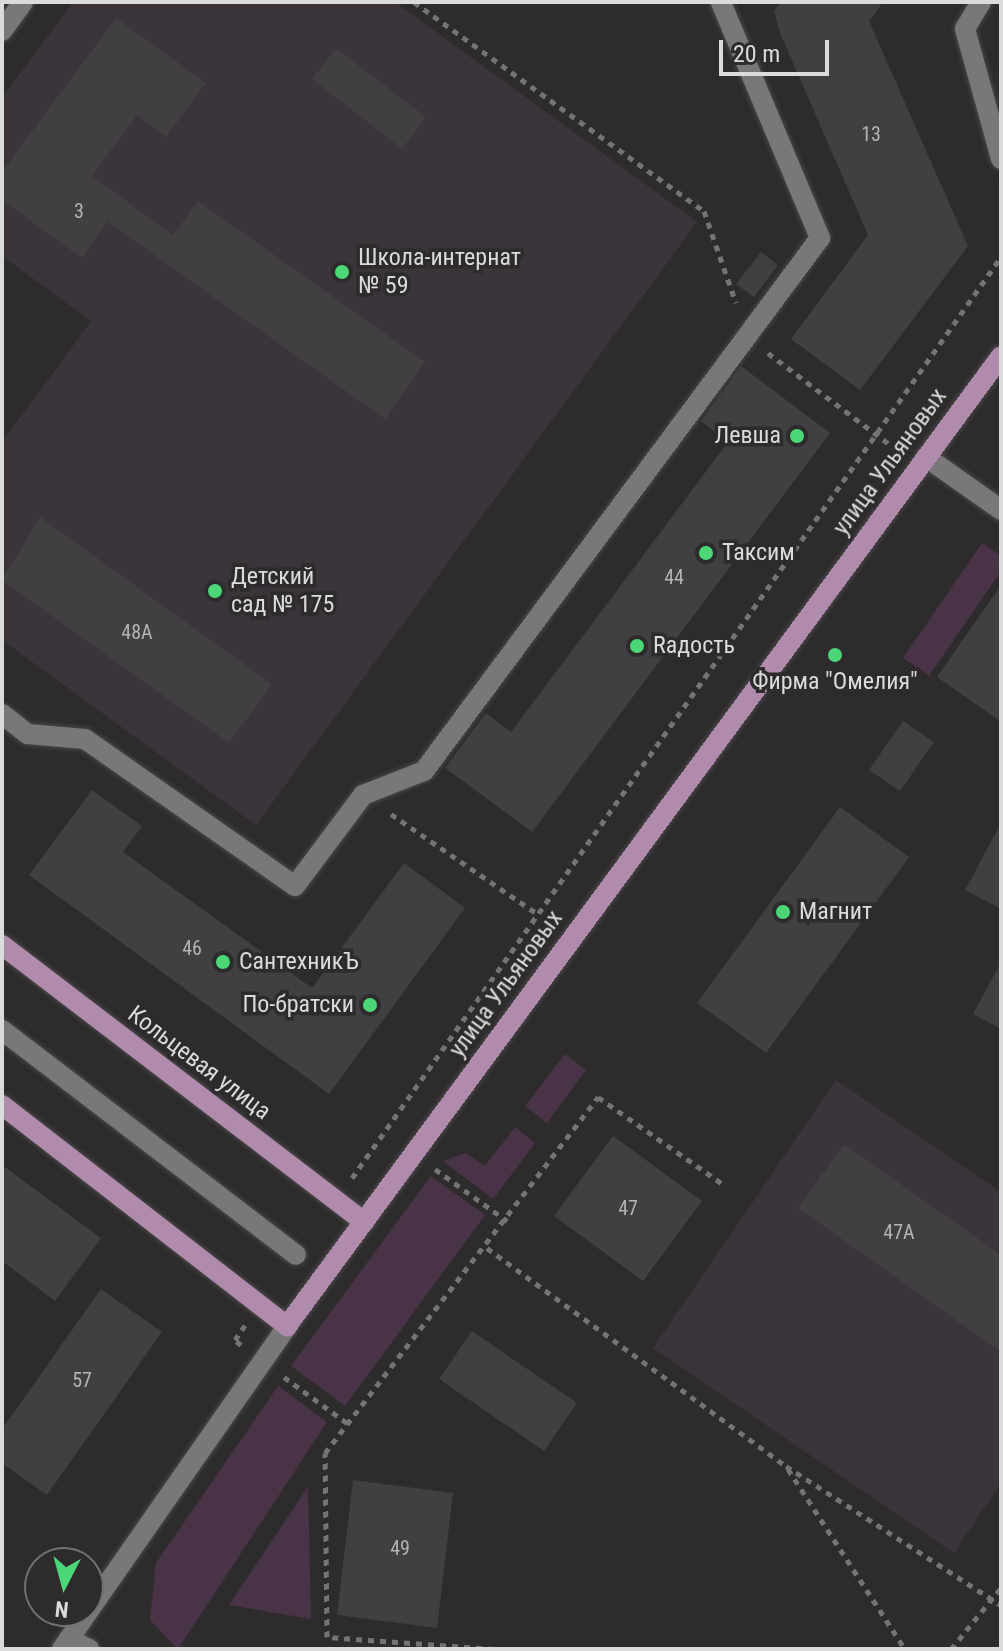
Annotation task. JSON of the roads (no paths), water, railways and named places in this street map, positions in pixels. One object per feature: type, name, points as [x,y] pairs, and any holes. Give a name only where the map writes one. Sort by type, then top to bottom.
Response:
[{"type":"main road","name":"улица Ульяновых","points":[[287,1326],[1001,356]]},
{"type":"main road","name":"Кольцевая улица","points":[[2,945],[364,1222]]},
{"type":"main road","points":[[2,1105],[287,1326]]},
{"type":"street","points":[[2,31],[23,2]]},
{"type":"street","points":[[2,714],[28,734],[85,739],[295,886],[363,795],[424,771],[820,238],[721,2]]},
{"type":"street","points":[[981,2],[965,29],[1001,159]]},
{"type":"street","points":[[923,462],[1001,510]]},
{"type":"street","points":[[2,1030],[296,1255]]},
{"type":"street","name":"улица Ульяновых","points":[[66,1644],[287,1326]]},
{"type":"street","points":[[66,1644],[89,1649]]},
{"type":"place","name":"Школа-интернат № 59","points":[[342,272]]},
{"type":"place","name":"Левша","points":[[797,436]]},
{"type":"place","name":"Таксим","points":[[706,553]]},
{"type":"place","name":"Детский сад № 175","points":[[215,591]]},
{"type":"place","name":"Rадость","points":[[637,646]]},
{"type":"place","name":"Фирма \"Омелия\"","points":[[835,655]]},
{"type":"place","name":"Магнит","points":[[783,912]]},
{"type":"place","name":"СантехникЪ","points":[[223,962]]},
{"type":"place","name":"По-братски","points":[[370,1005]]}]
